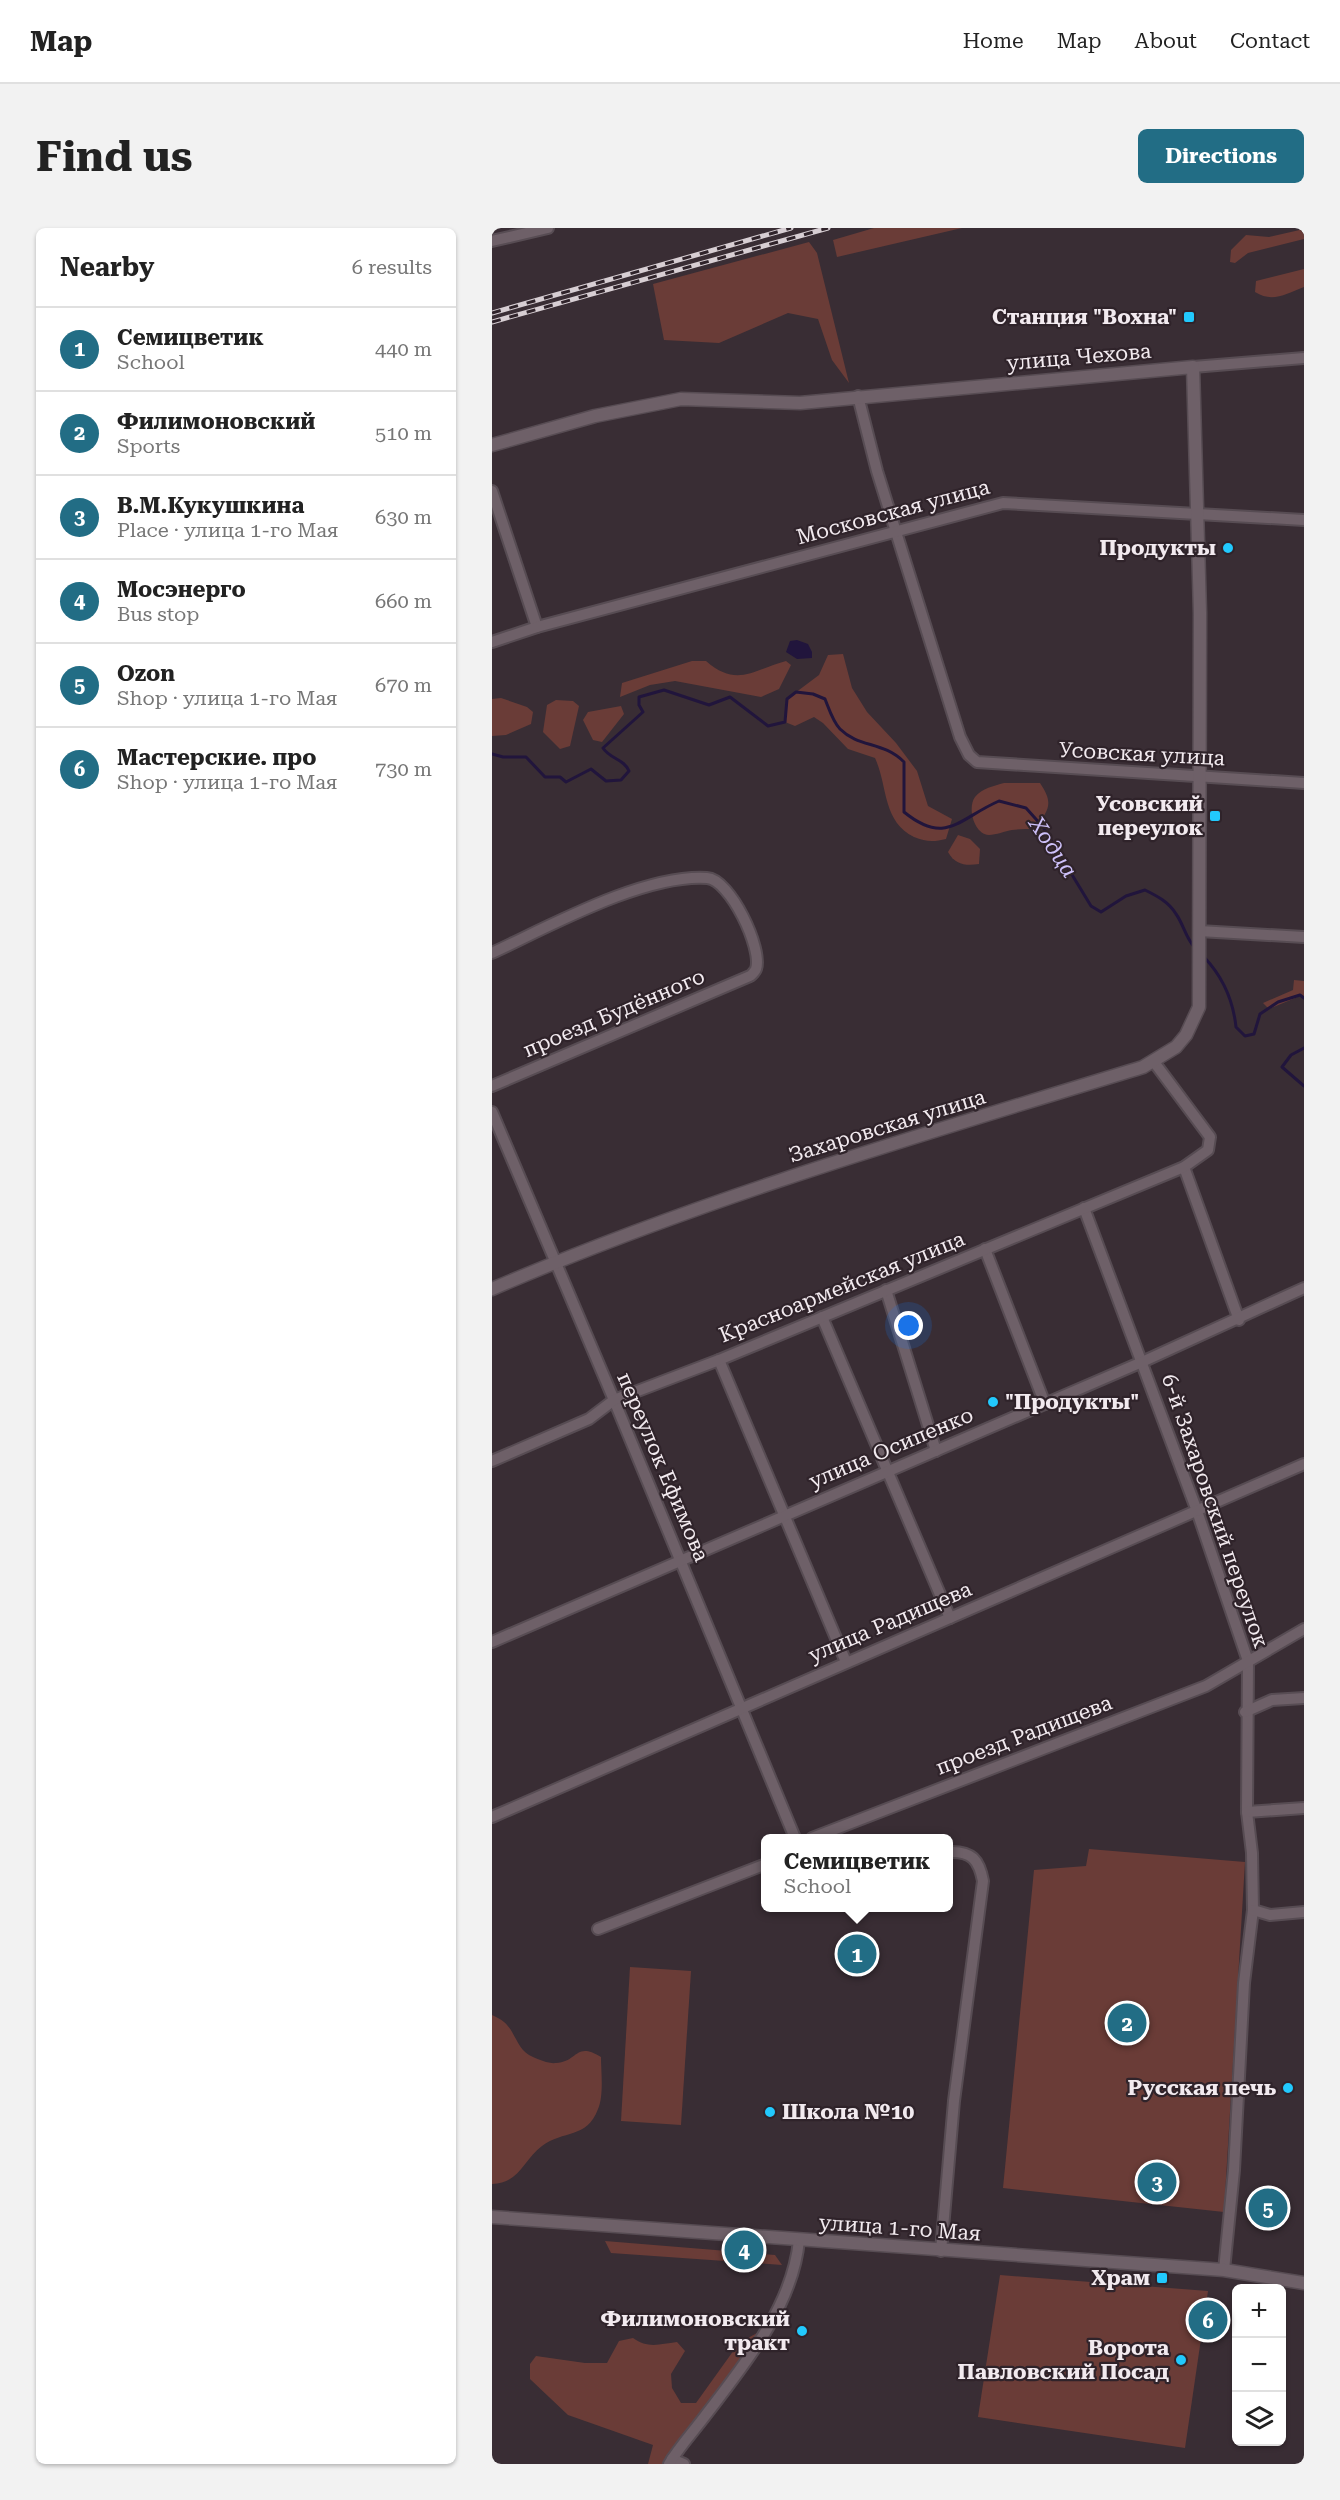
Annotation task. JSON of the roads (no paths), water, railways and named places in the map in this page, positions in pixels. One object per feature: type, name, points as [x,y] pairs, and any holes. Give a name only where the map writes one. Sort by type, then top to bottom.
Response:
[{"type":"street","points":[[492,241],[548,228]]},
{"type":"street","name":"улица Чехова","points":[[492,445],[596,416],[681,399],[800,403],[858,396],[1304,358]]},
{"type":"street","points":[[1193,367],[1200,777],[1199,931],[1304,937]]},
{"type":"street","points":[[858,396],[896,531]]},
{"type":"street","points":[[492,491],[537,627]]},
{"type":"street","name":"Московская улица","points":[[492,642],[537,627],[1003,503],[1197,512],[1304,520]]},
{"type":"street","name":"Усовская улица","points":[[896,531],[960,737],[969,755],[977,762],[1304,783]]},
{"type":"street","name":"проезд Будённого","points":[[492,953],[579,913],[633,892],[672,880],[713,878],[726,887],[736,903],[757,958],[756,969],[750,976],[492,1086]]},
{"type":"street","name":"Захаровская улица","points":[[492,1289],[555,1262],[779,1180],[1154,1062],[1176,1047],[1186,1035],[1199,1007],[1199,931]]},
{"type":"street","name":"Красноармейская улица","points":[[492,1461],[589,1419],[614,1400],[822,1317],[1184,1167],[1208,1150],[1209,1137],[1154,1062]]},
{"type":"street","name":"переулок Ефимова","points":[[492,1112],[793,1834]]},
{"type":"street","points":[[1184,1167],[1239,1320]]},
{"type":"street","name":"6-й Захаровский переулок","points":[[1084,1208],[1197,1511],[1248,1661],[1245,1712],[1247,1812],[1252,1853],[1253,1910],[1244,1983],[1234,2170],[1224,2270]]},
{"type":"street","points":[[985,1249],[1045,1404]]},
{"type":"street","name":"улица Осипенко","points":[[492,1642],[785,1514],[1143,1362],[1239,1320],[1304,1287]]},
{"type":"street","points":[[886,1290],[936,1451]]},
{"type":"street","points":[[822,1317],[950,1617]]},
{"type":"street","points":[[719,1359],[846,1662]]},
{"type":"street","name":"улица Радищева","points":[[492,1817],[1304,1464]]},
{"type":"street","name":"проезд Радищева","points":[[825,1834],[1206,1686],[1304,1629]]},
{"type":"street","points":[[1245,1712],[1272,1700],[1304,1698]]},
{"type":"street","points":[[1247,1812],[1304,1808]]},
{"type":"street","points":[[941,2251],[954,2101],[983,1881],[980,1863],[971,1855],[953,1853]]},
{"type":"street","points":[[598,1929],[761,1866]]},
{"type":"street","points":[[1253,1910],[1270,1915],[1304,1912]]},
{"type":"street","name":"улица 1-го Мая","points":[[492,2217],[1224,2270],[1304,2283]]},
{"type":"street","points":[[684,2464],[671,2462],[733,2379],[774,2316],[797,2255],[799,2240]]},
{"type":"waterway","name":"Ходца","points":[[492,754],[503,757],[526,757],[545,777],[560,777],[566,782],[591,769],[606,781],[621,780],[629,771],[627,767],[603,748],[643,712],[639,705],[639,697],[664,690],[709,705],[730,697],[768,726],[785,722],[787,699],[796,692],[813,694],[825,699],[835,723],[847,735],[888,751],[904,762],[904,812],[918,822],[931,827],[952,826],[999,801],[1026,808],[1043,827],[1091,906],[1101,912],[1126,896],[1145,890],[1170,906],[1195,948]]},
{"type":"waterway","name":"Ходца","points":[[1204,957],[1222,981],[1230,998],[1236,1027],[1245,1036],[1254,1034],[1260,1014],[1278,1002],[1300,995],[1304,998]]},
{"type":"waterway","name":"Ходца","points":[[1304,1048],[1291,1055],[1282,1067],[1304,1086]]},
{"type":"railway","points":[[492,313],[791,228]]},
{"type":"railway","points":[[492,322],[828,228]]},
{"type":"place","name":"Станция \"Вохна\"","points":[[1189,317]]},
{"type":"place","name":"Продукты","points":[[1228,548]]},
{"type":"place","name":"Усовский переулок","points":[[1215,816]]},
{"type":"place","name":"\"Продукты\"","points":[[993,1402]]},
{"type":"place","name":"Семицветик","points":[[857,1954]]},
{"type":"place","name":"Филимоновский","points":[[1127,2023]]},
{"type":"place","name":"Русская печь","points":[[1288,2088]]},
{"type":"place","name":"Школа №10","points":[[770,2112]]},
{"type":"place","name":"В.М.Кукушкина","points":[[1157,2182]]},
{"type":"place","name":"Ozon","points":[[1268,2208]]},
{"type":"place","name":"Мосэнерго","points":[[744,2250]]},
{"type":"place","name":"Храм","points":[[1162,2278]]},
{"type":"place","name":"Мастерские. про","points":[[1208,2320]]},
{"type":"place","name":"Филимоновский тракт","points":[[802,2331]]},
{"type":"place","name":"Ворота Павловский Посад","points":[[1181,2360]]}]
